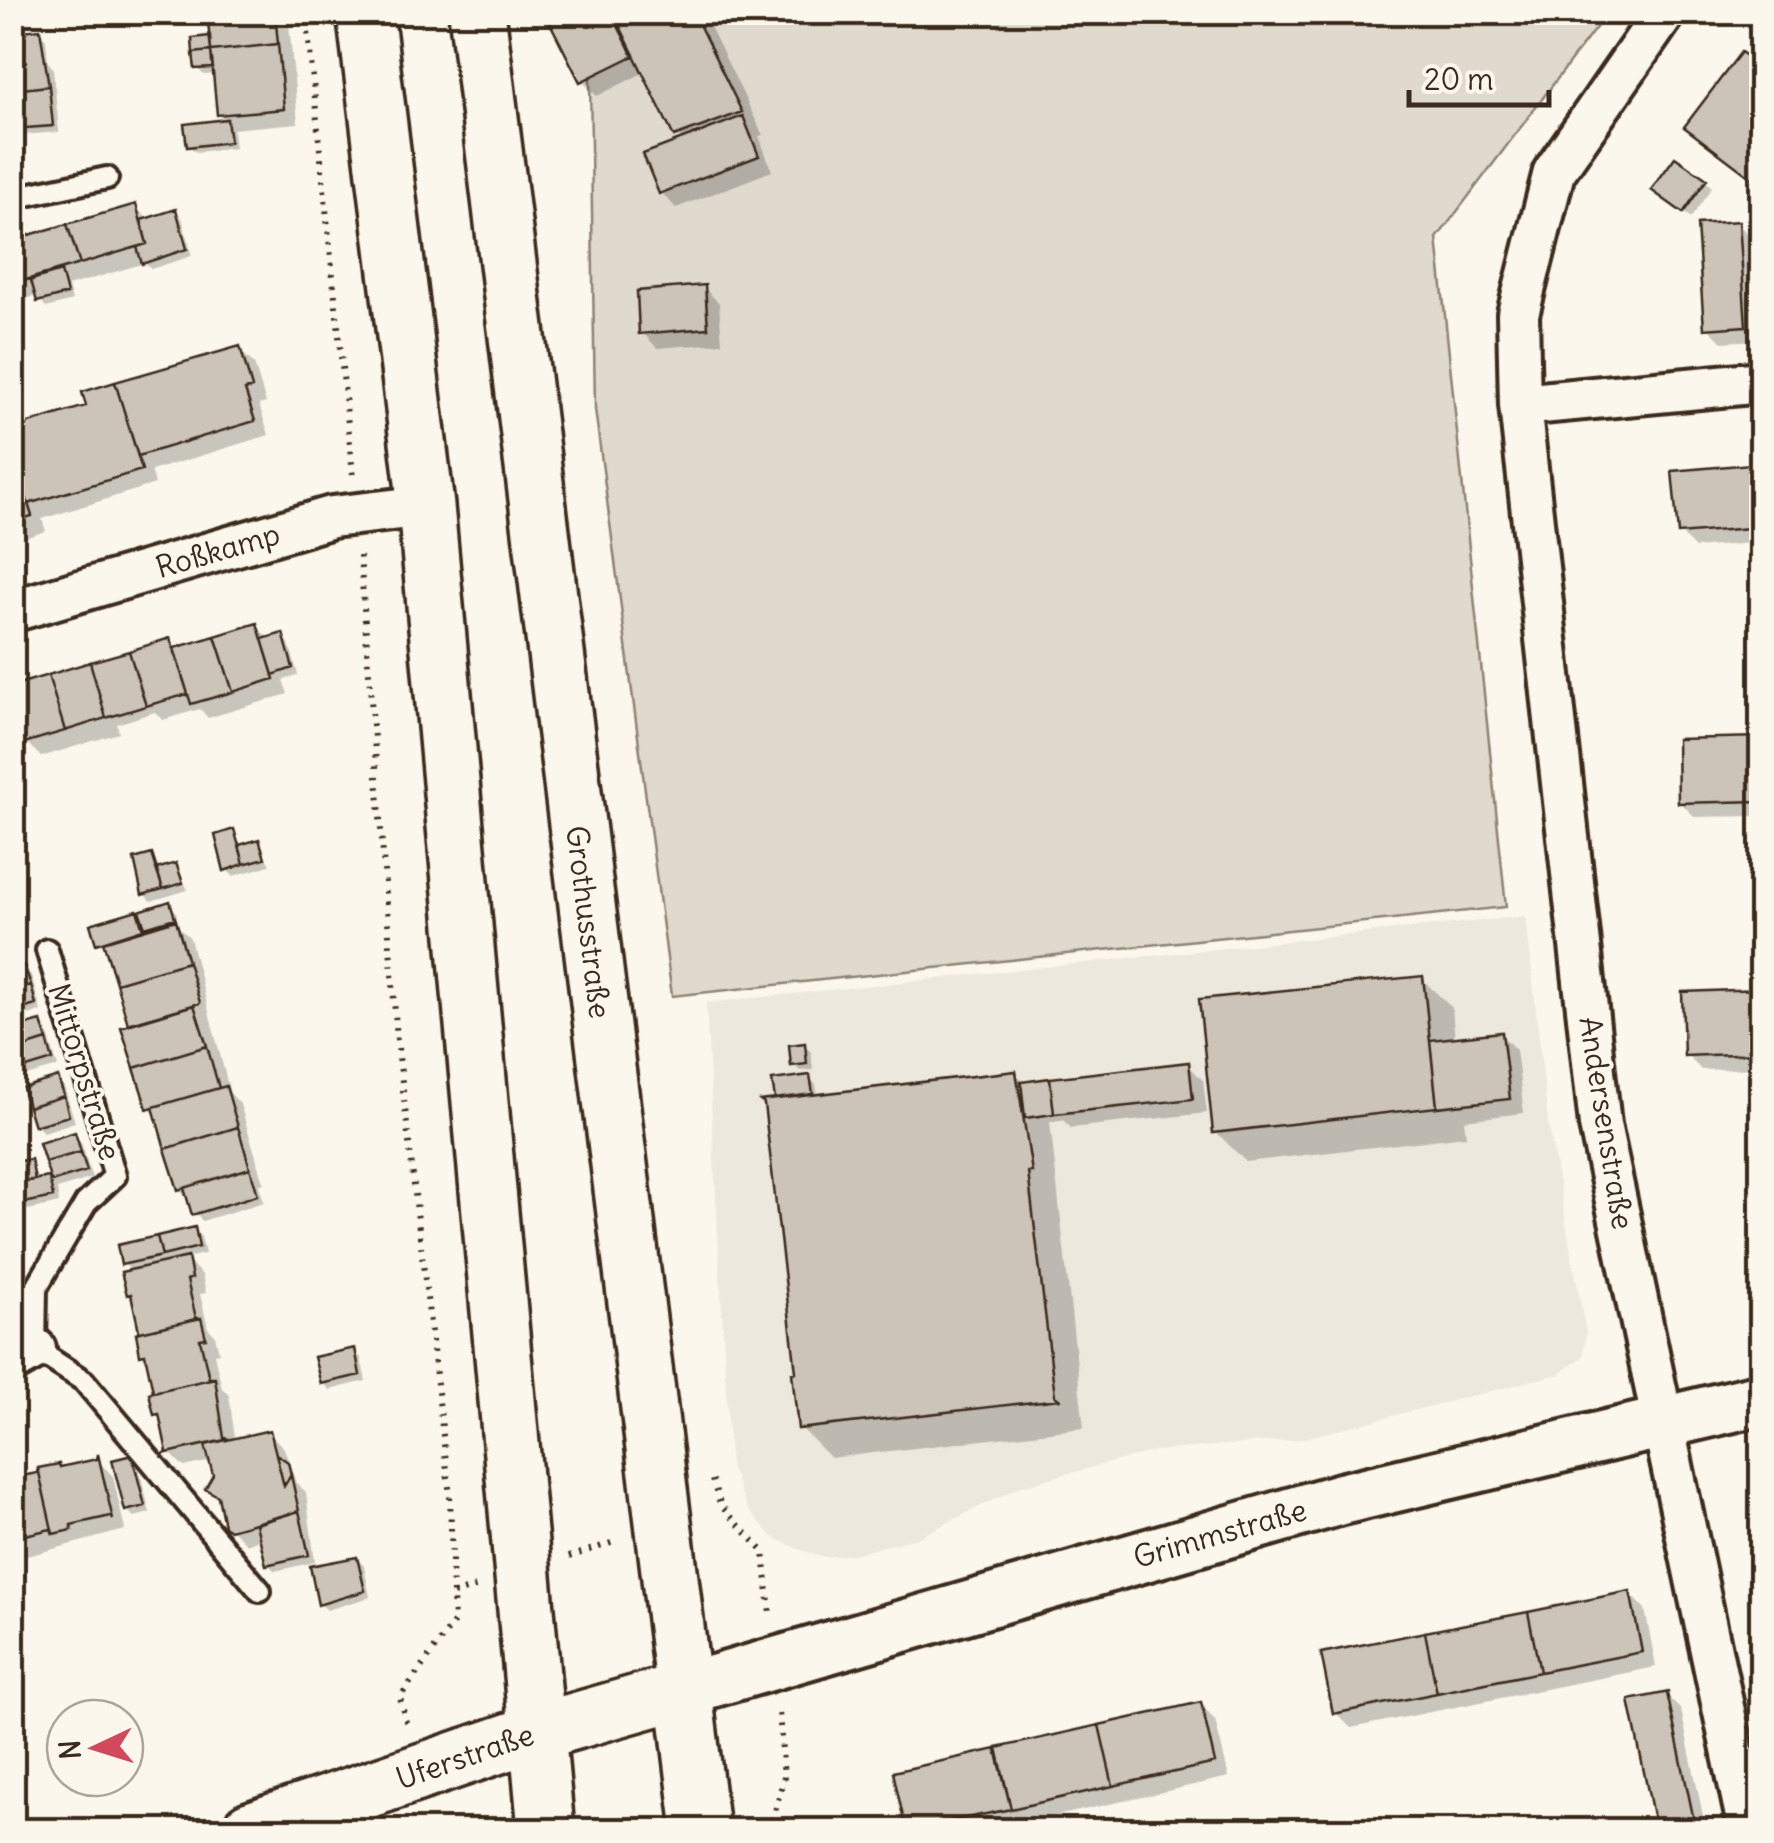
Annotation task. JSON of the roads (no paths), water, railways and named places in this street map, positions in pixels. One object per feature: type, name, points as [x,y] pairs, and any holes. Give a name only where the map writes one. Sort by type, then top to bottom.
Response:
[{"type":"main road","points":[[365,12],[426,506],[546,1830]]},
{"type":"main road","name":"Grothusstraße","points":[[477,12],[701,1830]]},
{"type":"main road","name":"Uferstraße","points":[[250,1830],[536,1732],[683,1690]]},
{"type":"street","name":"Andersenstraße","points":[[1665,12],[1554,172],[1518,314],[1520,406],[1600,1125],[1749,1830]]},
{"type":"street","points":[[1520,406],[1762,382]]},
{"type":"street","name":"Roßkamp","points":[[12,611],[332,517],[426,506]]},
{"type":"street","name":"Grimmstraße","points":[[683,1690],[1341,1499],[1762,1399]]},
{"type":"lane","points":[[12,198],[108,178]]},
{"type":"lane","name":"Mittorpstraße","points":[[47,950],[115,1176],[86,1204],[36,1288],[24,1355],[84,1381],[260,1591]]}]
